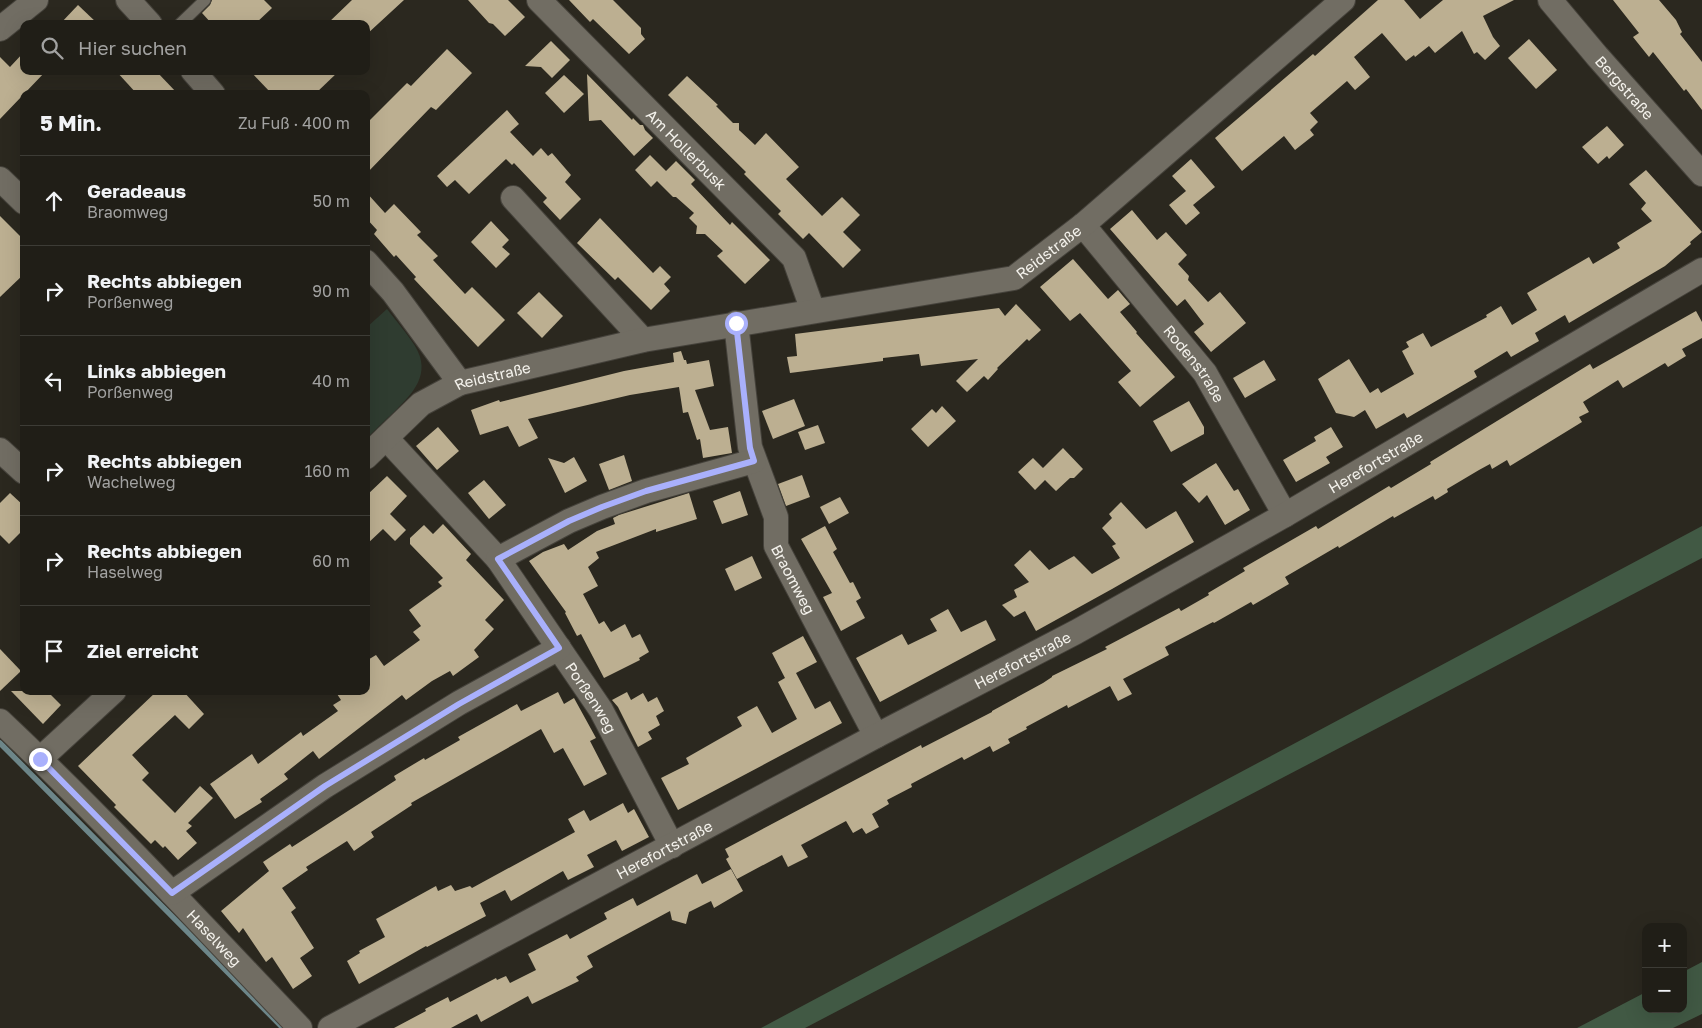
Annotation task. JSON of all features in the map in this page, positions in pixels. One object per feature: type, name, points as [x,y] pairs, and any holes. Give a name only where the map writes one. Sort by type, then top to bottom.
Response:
[{"type":"street","points":[[0,29],[36,0]]},
{"type":"street","points":[[128,0],[146,20]]},
{"type":"street","name":"Am Hollerbusk","points":[[539,0],[794,258],[813,311]]},
{"type":"street","name":"Reidstraße","points":[[370,453],[421,404],[460,382],[643,340],[1014,278],[1083,225],[1343,0]]},
{"type":"street","name":"Bergstraße","points":[[1550,0],[1702,174]]},
{"type":"street","points":[[196,75],[210,90]]},
{"type":"street","points":[[0,179],[20,198]]},
{"type":"street","points":[[513,198],[643,340]]},
{"type":"street","name":"Rodenstraße","points":[[1083,225],[1205,373],[1285,515]]},
{"type":"street","points":[[370,266],[393,292],[460,382]]},
{"type":"street","name":"Herefortstraße","points":[[330,1028],[876,736],[1076,632],[1285,515],[1702,270]]},
{"type":"street","name":"Braomweg","points":[[736,323],[750,448],[776,517],[776,546],[876,736]]},
{"type":"street","name":"Porßenweg","points":[[386,438],[498,559],[601,710],[672,846]]},
{"type":"street","points":[[0,450],[20,468]]},
{"type":"street","points":[[498,559],[569,521],[611,504],[646,491],[754,461]]},
{"type":"street","points":[[172,893],[325,786],[459,704],[559,648]]},
{"type":"street","points":[[40,759],[110,695]]},
{"type":"street","name":"Haselweg","points":[[0,721],[172,893],[300,1028]]},
{"type":"lane","points":[[184,20],[205,0]]},
{"type":"green space","points":[[387,309],[415,346],[422,365],[418,382],[408,398],[370,435],[370,324]]},
{"type":"green space","points":[[1702,526],[1702,558],[805,1028],[761,1028]]},
{"type":"green space","points":[[1702,962],[1702,1014],[1673,1028],[1577,1028],[1642,994],[1642,1013],[1687,1013],[1687,970]]},
{"type":"building","points":[[212,0],[264,0],[272,8],[259,20],[208,20],[202,13]]},
{"type":"building","points":[[352,0],[404,0],[370,31],[370,20],[331,20]]},
{"type":"building","points":[[468,0],[508,0],[525,17],[505,36],[493,24],[489,23]]},
{"type":"building","points":[[569,0],[613,0],[641,28],[641,34],[645,39],[629,54],[593,19],[590,22]]},
{"type":"building","points":[[1378,0],[1404,0],[1420,19],[1443,0],[1514,0],[1483,16],[1493,37],[1500,46],[1485,60],[1477,52],[1474,54],[1462,31],[1435,53],[1429,46],[1415,57],[1414,55],[1406,61],[1382,33],[1354,57],[1370,77],[1355,90],[1347,81],[1310,113],[1318,122],[1310,130],[1314,135],[1295,150],[1284,136],[1242,171],[1215,138],[1313,54],[1315,56]]},
{"type":"building","points":[[1613,0],[1659,0],[1676,20],[1682,32],[1680,34],[1702,62],[1702,110],[1653,52],[1649,57],[1633,37],[1639,33]]},
{"type":"building","points":[[78,5],[94,20],[64,20]]},
{"type":"building","points":[[1529,39],[1557,70],[1536,89],[1508,58]]},
{"type":"building","points":[[551,41],[570,60],[552,78],[541,67],[525,66]]},
{"type":"building","points":[[447,49],[472,73],[436,110],[431,107],[370,170],[370,120],[407,83],[411,86]]},
{"type":"building","points":[[20,56],[20,75],[42,75],[28,90],[20,90],[20,98],[0,119],[0,57],[10,67]]},
{"type":"building","points":[[587,74],[632,120],[633,118],[640,125],[643,125],[653,138],[634,156],[601,120],[589,121]]},
{"type":"building","points":[[120,75],[160,75],[174,90],[133,90]]},
{"type":"building","points":[[254,75],[335,75],[319,90],[268,90]]},
{"type":"building","points":[[564,75],[584,94],[564,113],[545,93]]},
{"type":"building","points":[[687,76],[718,105],[716,106],[733,123],[739,123],[739,130],[755,145],[766,133],[799,167],[786,179],[822,216],[842,197],[860,215],[843,232],[861,250],[843,268],[809,233],[803,239],[778,214],[781,211],[744,174],[746,172],[668,95]]},
{"type":"building","points":[[507,110],[519,124],[510,132],[533,156],[541,148],[548,156],[552,153],[571,175],[565,182],[581,199],[560,220],[543,202],[547,198],[514,163],[512,165],[506,159],[469,194],[455,180],[447,187],[437,176]]},
{"type":"building","points":[[1607,126],[1624,145],[1609,159],[1607,156],[1598,164],[1582,147]]},
{"type":"building","points":[[650,155],[666,171],[676,161],[695,180],[691,184],[730,225],[732,222],[770,260],[745,284],[717,256],[723,251],[705,234],[696,234],[697,226],[689,218],[694,213],[676,197],[673,197],[657,181],[651,187],[635,170]]},
{"type":"building","points":[[1191,159],[1215,187],[1193,205],[1200,213],[1186,225],[1169,205],[1186,191],[1172,176]]},
{"type":"building","points":[[1646,170],[1702,232],[1665,266],[1569,323],[1565,315],[1535,333],[1539,341],[1511,357],[1507,351],[1474,371],[1477,377],[1407,418],[1404,413],[1376,429],[1365,410],[1354,417],[1336,413],[1318,379],[1349,359],[1370,393],[1378,388],[1381,393],[1414,374],[1402,351],[1409,347],[1406,342],[1423,333],[1431,347],[1487,317],[1486,315],[1501,306],[1512,325],[1537,310],[1527,293],[1589,257],[1593,264],[1620,248],[1617,243],[1652,221],[1641,209],[1646,203],[1629,184]]},
{"type":"building","points":[[370,196],[385,213],[394,204],[421,232],[417,235],[438,256],[433,260],[465,294],[472,287],[505,320],[478,347],[414,279],[416,277],[396,255],[394,257],[374,234],[377,230],[370,222]]},
{"type":"building","points":[[1132,210],[1157,240],[1166,232],[1187,255],[1178,264],[1189,276],[1188,280],[1208,302],[1220,292],[1246,323],[1211,352],[1194,332],[1204,324],[1185,299],[1177,306],[1110,229]]},
{"type":"building","points":[[0,216],[20,236],[20,278],[0,297]]},
{"type":"building","points":[[600,218],[653,273],[660,266],[671,277],[664,284],[670,291],[651,310],[618,277],[615,280],[577,243]]},
{"type":"building","points":[[491,221],[509,240],[502,247],[510,254],[496,268],[471,242]]},
{"type":"building","points":[[1073,259],[1108,299],[1118,290],[1130,304],[1120,312],[1175,377],[1140,407],[1118,382],[1131,371],[1080,313],[1070,321],[1040,287]]},
{"type":"building","points":[[539,292],[563,316],[542,338],[517,313]]},
{"type":"building","points":[[1016,304],[1041,330],[1029,341],[1027,339],[997,368],[988,380],[984,376],[967,392],[956,381],[978,359],[921,366],[919,354],[883,358],[883,361],[790,373],[787,357],[797,356],[795,334],[999,308],[1005,316]]},
{"type":"building","points":[[1696,311],[1702,322],[1702,338],[1682,349],[1686,356],[1668,367],[1665,363],[1623,388],[1618,380],[1583,402],[1589,412],[1579,417],[1582,422],[1510,466],[1507,460],[1492,469],[1490,464],[1447,489],[1448,492],[1435,500],[1433,496],[1394,518],[1393,516],[1285,577],[1289,584],[1253,605],[1251,602],[1165,647],[1169,655],[1123,679],[1132,694],[1118,701],[1110,686],[1068,708],[1067,705],[1026,727],[1027,729],[1008,739],[1010,743],[993,752],[990,746],[964,760],[962,757],[911,784],[912,787],[887,800],[889,804],[872,814],[879,827],[866,834],[862,828],[853,833],[846,821],[801,845],[808,857],[788,867],[782,855],[737,879],[726,859],[729,857],[725,849],[921,745],[922,748],[992,712],[1052,676],[1107,649],[1105,647],[1179,608],[1181,611],[1245,571],[1243,568],[1316,526],[1318,529],[1389,486],[1391,488],[1590,364],[1593,369]]},
{"type":"building","points":[[681,351],[687,364],[709,360],[714,386],[695,390],[710,430],[728,427],[732,453],[703,458],[700,439],[697,440],[688,412],[683,413],[679,387],[630,395],[528,419],[538,438],[519,447],[508,426],[480,435],[471,410],[499,400],[500,402],[624,371],[674,362],[673,353]]},
{"type":"building","points":[[1264,360],[1276,380],[1245,398],[1233,378]]},
{"type":"building","points":[[794,399],[805,426],[773,439],[762,411]]},
{"type":"building","points":[[1189,401],[1204,427],[1204,434],[1171,452],[1153,421]]},
{"type":"building","points":[[942,406],[956,421],[928,447],[911,429],[932,409],[936,413]]},
{"type":"building","points":[[818,425],[825,443],[805,450],[798,432]]},
{"type":"building","points":[[438,427],[459,451],[437,470],[416,446]]},
{"type":"building","points":[[1331,427],[1343,447],[1326,457],[1330,463],[1296,482],[1283,460],[1316,441],[1314,437]]},
{"type":"building","points":[[1063,448],[1083,469],[1056,491],[1045,480],[1035,490],[1018,472],[1033,458],[1043,468]]},
{"type":"building","points":[[624,455],[632,481],[609,490],[599,464]]},
{"type":"building","points":[[574,457],[587,481],[565,493],[548,458],[564,463]]},
{"type":"building","points":[[1216,463],[1234,491],[1238,489],[1250,510],[1225,525],[1207,495],[1199,503],[1182,484]]},
{"type":"building","points":[[802,475],[810,497],[786,506],[778,484]]},
{"type":"building","points":[[387,476],[407,496],[390,514],[406,530],[395,541],[383,529],[370,541],[370,492]]},
{"type":"building","points":[[484,480],[506,505],[489,519],[468,493]]},
{"type":"building","points":[[740,491],[748,515],[722,524],[713,501]]},
{"type":"building","points":[[10,493],[20,502],[20,533],[9,544],[0,535],[0,503]]},
{"type":"building","points":[[689,493],[697,519],[656,532],[656,529],[596,552],[599,558],[588,567],[598,586],[583,594],[599,624],[604,621],[611,632],[625,624],[632,638],[640,634],[649,652],[639,658],[640,660],[604,678],[581,634],[577,636],[566,612],[529,561],[543,552],[564,544],[568,550],[597,531],[615,524],[613,518],[619,515]]},
{"type":"building","points":[[840,497],[849,513],[829,524],[820,507]]},
{"type":"building","points":[[1121,502],[1146,529],[1176,511],[1194,542],[1036,631],[1025,611],[1014,617],[1002,605],[1017,597],[1014,590],[1029,582],[1014,565],[1030,550],[1049,570],[1074,556],[1092,574],[1120,558],[1112,546],[1116,544],[1102,528],[1112,518],[1109,514]]},
{"type":"building","points":[[443,524],[471,554],[466,560],[504,600],[485,620],[494,629],[474,650],[479,657],[453,676],[450,671],[432,681],[406,700],[402,695],[319,759],[313,751],[284,774],[288,779],[260,799],[262,802],[235,819],[210,784],[252,754],[258,764],[301,732],[303,736],[338,711],[333,705],[341,700],[338,695],[370,695],[370,659],[376,655],[384,666],[420,640],[413,632],[421,626],[409,610],[442,586],[438,582],[443,578],[410,544],[410,538],[424,525],[433,534]]},
{"type":"building","points":[[825,526],[837,549],[833,552],[850,583],[853,582],[861,598],[856,601],[865,618],[841,631],[823,597],[832,593],[801,539]]},
{"type":"building","points":[[752,556],[762,578],[735,591],[725,569]]},
{"type":"building","points":[[948,609],[961,632],[986,620],[996,640],[880,702],[856,658],[902,634],[908,645],[937,631],[930,619]]},
{"type":"building","points":[[803,636],[817,662],[796,673],[815,709],[830,701],[842,723],[678,810],[661,778],[689,764],[686,758],[742,726],[737,717],[757,706],[772,733],[797,719],[778,682],[785,678],[772,653]]},
{"type":"building","points":[[0,649],[20,672],[0,691]]},
{"type":"building","points":[[11,691],[20,691],[20,695],[51,695],[61,705],[43,724]]},
{"type":"building","points":[[558,692],[564,704],[574,698],[596,738],[590,741],[607,774],[584,786],[563,748],[554,753],[541,729],[411,803],[412,805],[371,832],[374,837],[354,851],[347,841],[306,867],[308,870],[282,888],[296,908],[291,912],[314,948],[300,958],[312,976],[293,989],[272,957],[266,962],[243,928],[239,933],[221,911],[269,871],[263,862],[290,844],[292,847],[396,780],[394,776],[460,740],[458,737],[517,704],[521,711]]},
{"type":"building","points":[[627,692],[631,700],[643,693],[648,702],[657,697],[664,711],[656,716],[660,725],[648,732],[652,739],[638,747],[618,707],[612,700]]},
{"type":"building","points":[[153,695],[187,695],[204,714],[189,729],[175,715],[132,755],[149,773],[142,780],[175,813],[200,786],[213,798],[188,823],[192,826],[186,831],[197,843],[178,860],[165,846],[163,848],[155,840],[151,844],[114,807],[116,805],[78,766]]},
{"type":"building","points":[[623,803],[628,813],[634,809],[649,837],[622,851],[616,840],[587,855],[594,867],[568,880],[563,871],[511,901],[505,890],[480,903],[486,916],[426,946],[359,984],[347,961],[360,953],[359,951],[385,937],[376,919],[436,886],[438,891],[451,885],[455,891],[470,886],[472,888],[575,832],[568,819],[584,810],[590,821]]},
{"type":"building","points":[[731,869],[743,891],[714,908],[711,901],[689,912],[686,924],[672,920],[670,911],[587,956],[593,967],[576,977],[579,981],[532,1004],[528,996],[481,1022],[477,1014],[451,1028],[394,1028],[448,997],[450,1002],[496,978],[497,980],[506,976],[510,983],[536,970],[528,954],[567,934],[570,939],[607,919],[604,913],[633,898],[637,906],[697,874],[702,884]]},
{"type":"waterway","points":[[0,743],[283,1028]]},
{"type":"route","points":[[40,759],[172,893],[325,786],[459,704],[559,648],[498,559],[569,521],[602,507],[646,491],[754,461],[750,448],[736,323]]}]
